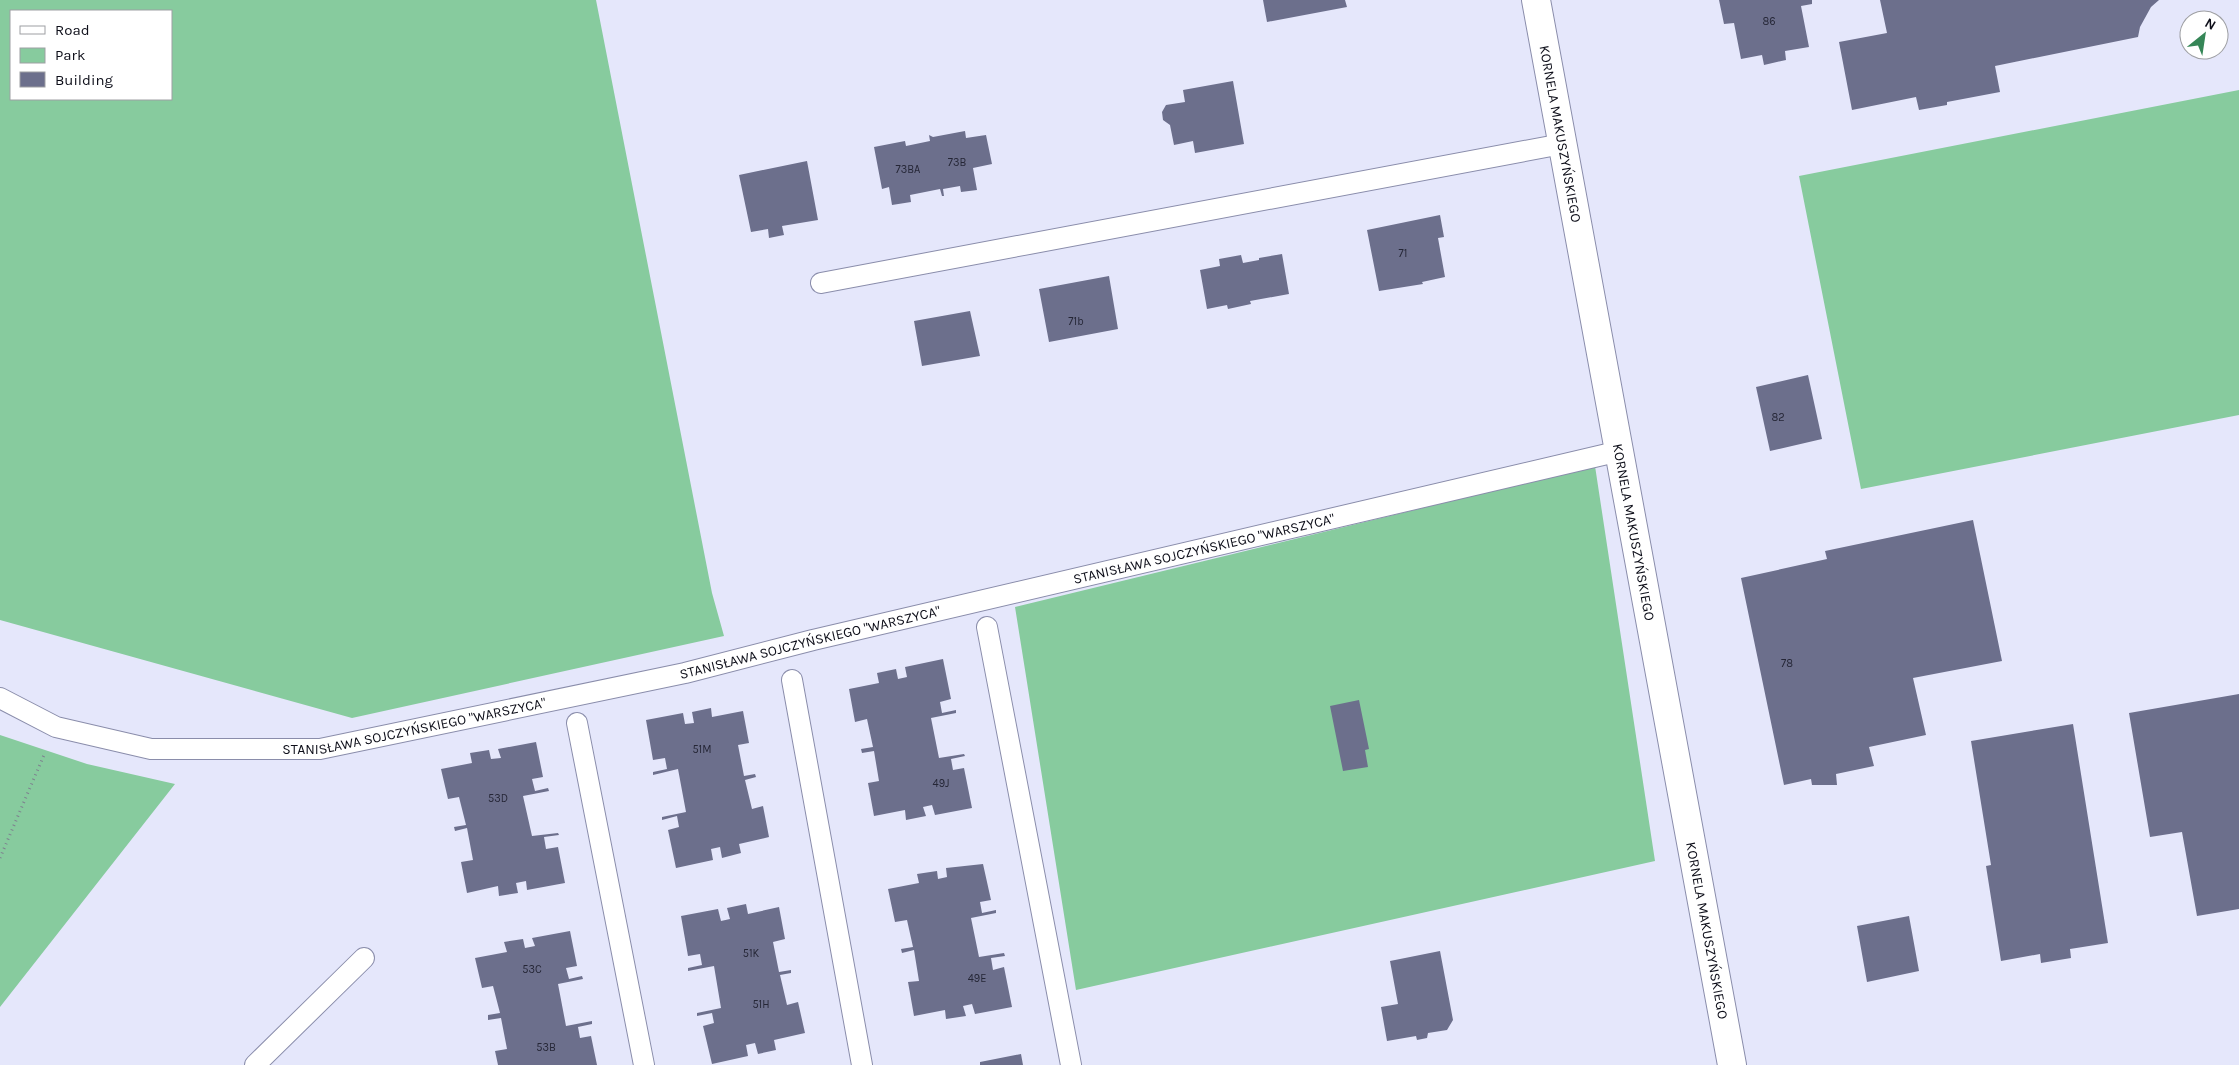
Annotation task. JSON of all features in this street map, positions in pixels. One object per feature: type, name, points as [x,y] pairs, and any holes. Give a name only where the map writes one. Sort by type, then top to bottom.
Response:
[{"type":"street","name":"KORNELA MAKUSZYŃSKIEGO","points":[[1536,0],[1620,451],[1634,541],[1732,1065]]},
{"type":"lane","points":[[821,282],[1562,144]]},
{"type":"lane","name":"STANISŁAWA SOJCZYŃSKIEGO \"WARSZYCA\"","points":[[0,698],[56,727],[151,749],[320,749],[685,673],[832,636],[1620,451]]},
{"type":"lane","points":[[987,627],[1071,1065]]},
{"type":"lane","points":[[792,680],[862,1065]]},
{"type":"lane","points":[[577,723],[644,1065]]},
{"type":"lane","points":[[264,1062],[364,958]]},
{"type":"path","points":[[0,858],[56,727]]},
{"type":"green space","points":[[0,0],[596,0],[712,593],[724,636],[352,718],[0,620]]},
{"type":"green space","points":[[2239,90],[2239,415],[1861,489],[1799,176]]},
{"type":"green space","points":[[1595,466],[1655,861],[1076,990],[1015,607]]},
{"type":"green space","points":[[0,735],[87,764],[175,784],[0,1007]]},
{"type":"building","points":[[1263,0],[1345,0],[1347,7],[1267,22]]},
{"type":"building","points":[[1719,0],[1812,0],[1812,4],[1801,6],[1809,47],[1785,51],[1786,60],[1764,65],[1762,55],[1741,59],[1734,23],[1724,24]]},
{"type":"building","points":[[1880,0],[2159,0],[2151,7],[2140,27],[2138,37],[1995,66],[2000,92],[1947,102],[1947,105],[1919,110],[1916,97],[1852,110],[1839,42],[1887,33]]},
{"type":"building","points":[[1233,81],[1244,144],[1195,153],[1193,141],[1174,145],[1170,125],[1163,120],[1162,112],[1166,105],[1185,102],[1183,90]]},
{"type":"building","points":[[965,131],[966,138],[986,135],[992,164],[973,168],[977,190],[961,192],[960,186],[943,189],[944,196],[942,196],[940,189],[910,195],[911,202],[892,205],[889,187],[882,189],[874,147],[905,141],[906,146],[930,141],[929,135],[933,137]]},
{"type":"building","points":[[807,161],[818,220],[782,226],[784,235],[769,238],[768,229],[751,232],[739,175]]},
{"type":"building","points":[[1440,215],[1444,237],[1438,238],[1445,277],[1422,282],[1423,284],[1379,291],[1367,230]]},
{"type":"building","points":[[1282,254],[1289,294],[1250,301],[1251,304],[1228,309],[1227,305],[1207,309],[1200,270],[1220,266],[1219,259],[1241,255],[1243,263]]},
{"type":"building","points":[[1109,276],[1118,329],[1049,342],[1039,289]]},
{"type":"building","points":[[970,311],[980,356],[922,366],[914,321]]},
{"type":"building","points":[[1808,375],[1822,439],[1770,451],[1756,387]]},
{"type":"building","points":[[1973,520],[2002,661],[1913,678],[1926,735],[1869,747],[1874,766],[1836,774],[1837,785],[1812,785],[1811,779],[1784,785],[1741,578],[1827,559],[1825,551]]},
{"type":"building","points":[[943,659],[951,699],[940,702],[942,713],[956,710],[956,713],[931,718],[939,758],[964,754],[965,756],[951,759],[953,770],[964,768],[972,808],[935,815],[932,805],[923,807],[926,816],[906,820],[905,810],[874,816],[868,783],[879,781],[874,751],[862,753],[861,749],[873,747],[867,719],[855,722],[849,689],[879,683],[877,673],[896,669],[898,679],[907,677],[905,667]]},
{"type":"building","points":[[2239,694],[2239,909],[2197,916],[2182,832],[2150,837],[2129,713]]},
{"type":"building","points":[[1359,700],[1369,749],[1365,750],[1368,767],[1343,771],[1330,706]]},
{"type":"building","points":[[711,708],[712,717],[743,711],[749,743],[738,745],[744,776],[755,774],[756,777],[745,780],[752,809],[763,806],[769,837],[739,844],[741,853],[722,858],[720,847],[711,849],[713,860],[676,868],[668,830],[679,827],[677,816],[662,820],[662,817],[686,812],[678,769],[653,775],[653,772],[667,769],[665,758],[653,760],[646,720],[683,713],[685,724],[694,723],[692,712]]},
{"type":"building","points":[[2073,724],[2108,943],[2070,949],[2071,958],[2041,963],[2040,954],[2001,961],[1986,866],[1991,865],[1971,741]]},
{"type":"building","points":[[536,742],[543,777],[532,779],[535,791],[548,788],[549,791],[523,796],[532,836],[558,833],[559,835],[544,837],[546,849],[558,847],[565,883],[527,890],[526,881],[516,883],[518,893],[499,896],[498,886],[467,893],[461,862],[473,860],[467,828],[455,831],[454,827],[466,825],[459,797],[448,799],[441,769],[472,763],[470,753],[489,750],[491,759],[501,758],[498,749]]},
{"type":"building","points":[[983,864],[991,900],[980,902],[982,913],[996,910],[996,913],[971,918],[979,957],[1004,953],[1005,956],[991,958],[993,970],[1004,967],[1012,1007],[975,1014],[972,1004],[963,1006],[966,1016],[946,1019],[945,1010],[914,1016],[908,982],[919,981],[914,950],[902,953],[901,949],[913,947],[907,920],[895,922],[888,889],[919,883],[917,874],[937,871],[938,879],[947,877],[946,868]]},
{"type":"building","points":[[746,904],[748,914],[779,907],[785,939],[773,942],[779,972],[791,970],[791,973],[780,975],[787,1005],[798,1002],[805,1033],[774,1040],[776,1050],[758,1054],[755,1043],[746,1045],[748,1056],[712,1064],[703,1026],[714,1023],[712,1013],[697,1016],[697,1013],[721,1008],[714,966],[688,971],[688,968],[702,965],[700,954],[688,956],[681,916],[718,909],[721,921],[730,919],[727,908]]},
{"type":"building","points":[[1909,916],[1919,971],[1867,982],[1857,926]]},
{"type":"building","points":[[570,931],[577,966],[566,968],[569,979],[582,976],[583,979],[558,984],[566,1026],[592,1021],[592,1024],[578,1027],[580,1038],[591,1036],[597,1065],[498,1065],[495,1051],[507,1049],[501,1018],[488,1020],[488,1015],[500,1013],[493,986],[482,988],[475,958],[507,952],[504,942],[523,939],[525,948],[535,946],[532,938]]},
{"type":"building","points":[[1440,951],[1453,1020],[1447,1030],[1428,1033],[1427,1038],[1417,1040],[1416,1036],[1387,1041],[1381,1007],[1398,1004],[1390,961]]},
{"type":"building","points":[[1021,1054],[1023,1065],[980,1065],[980,1062]]}]
